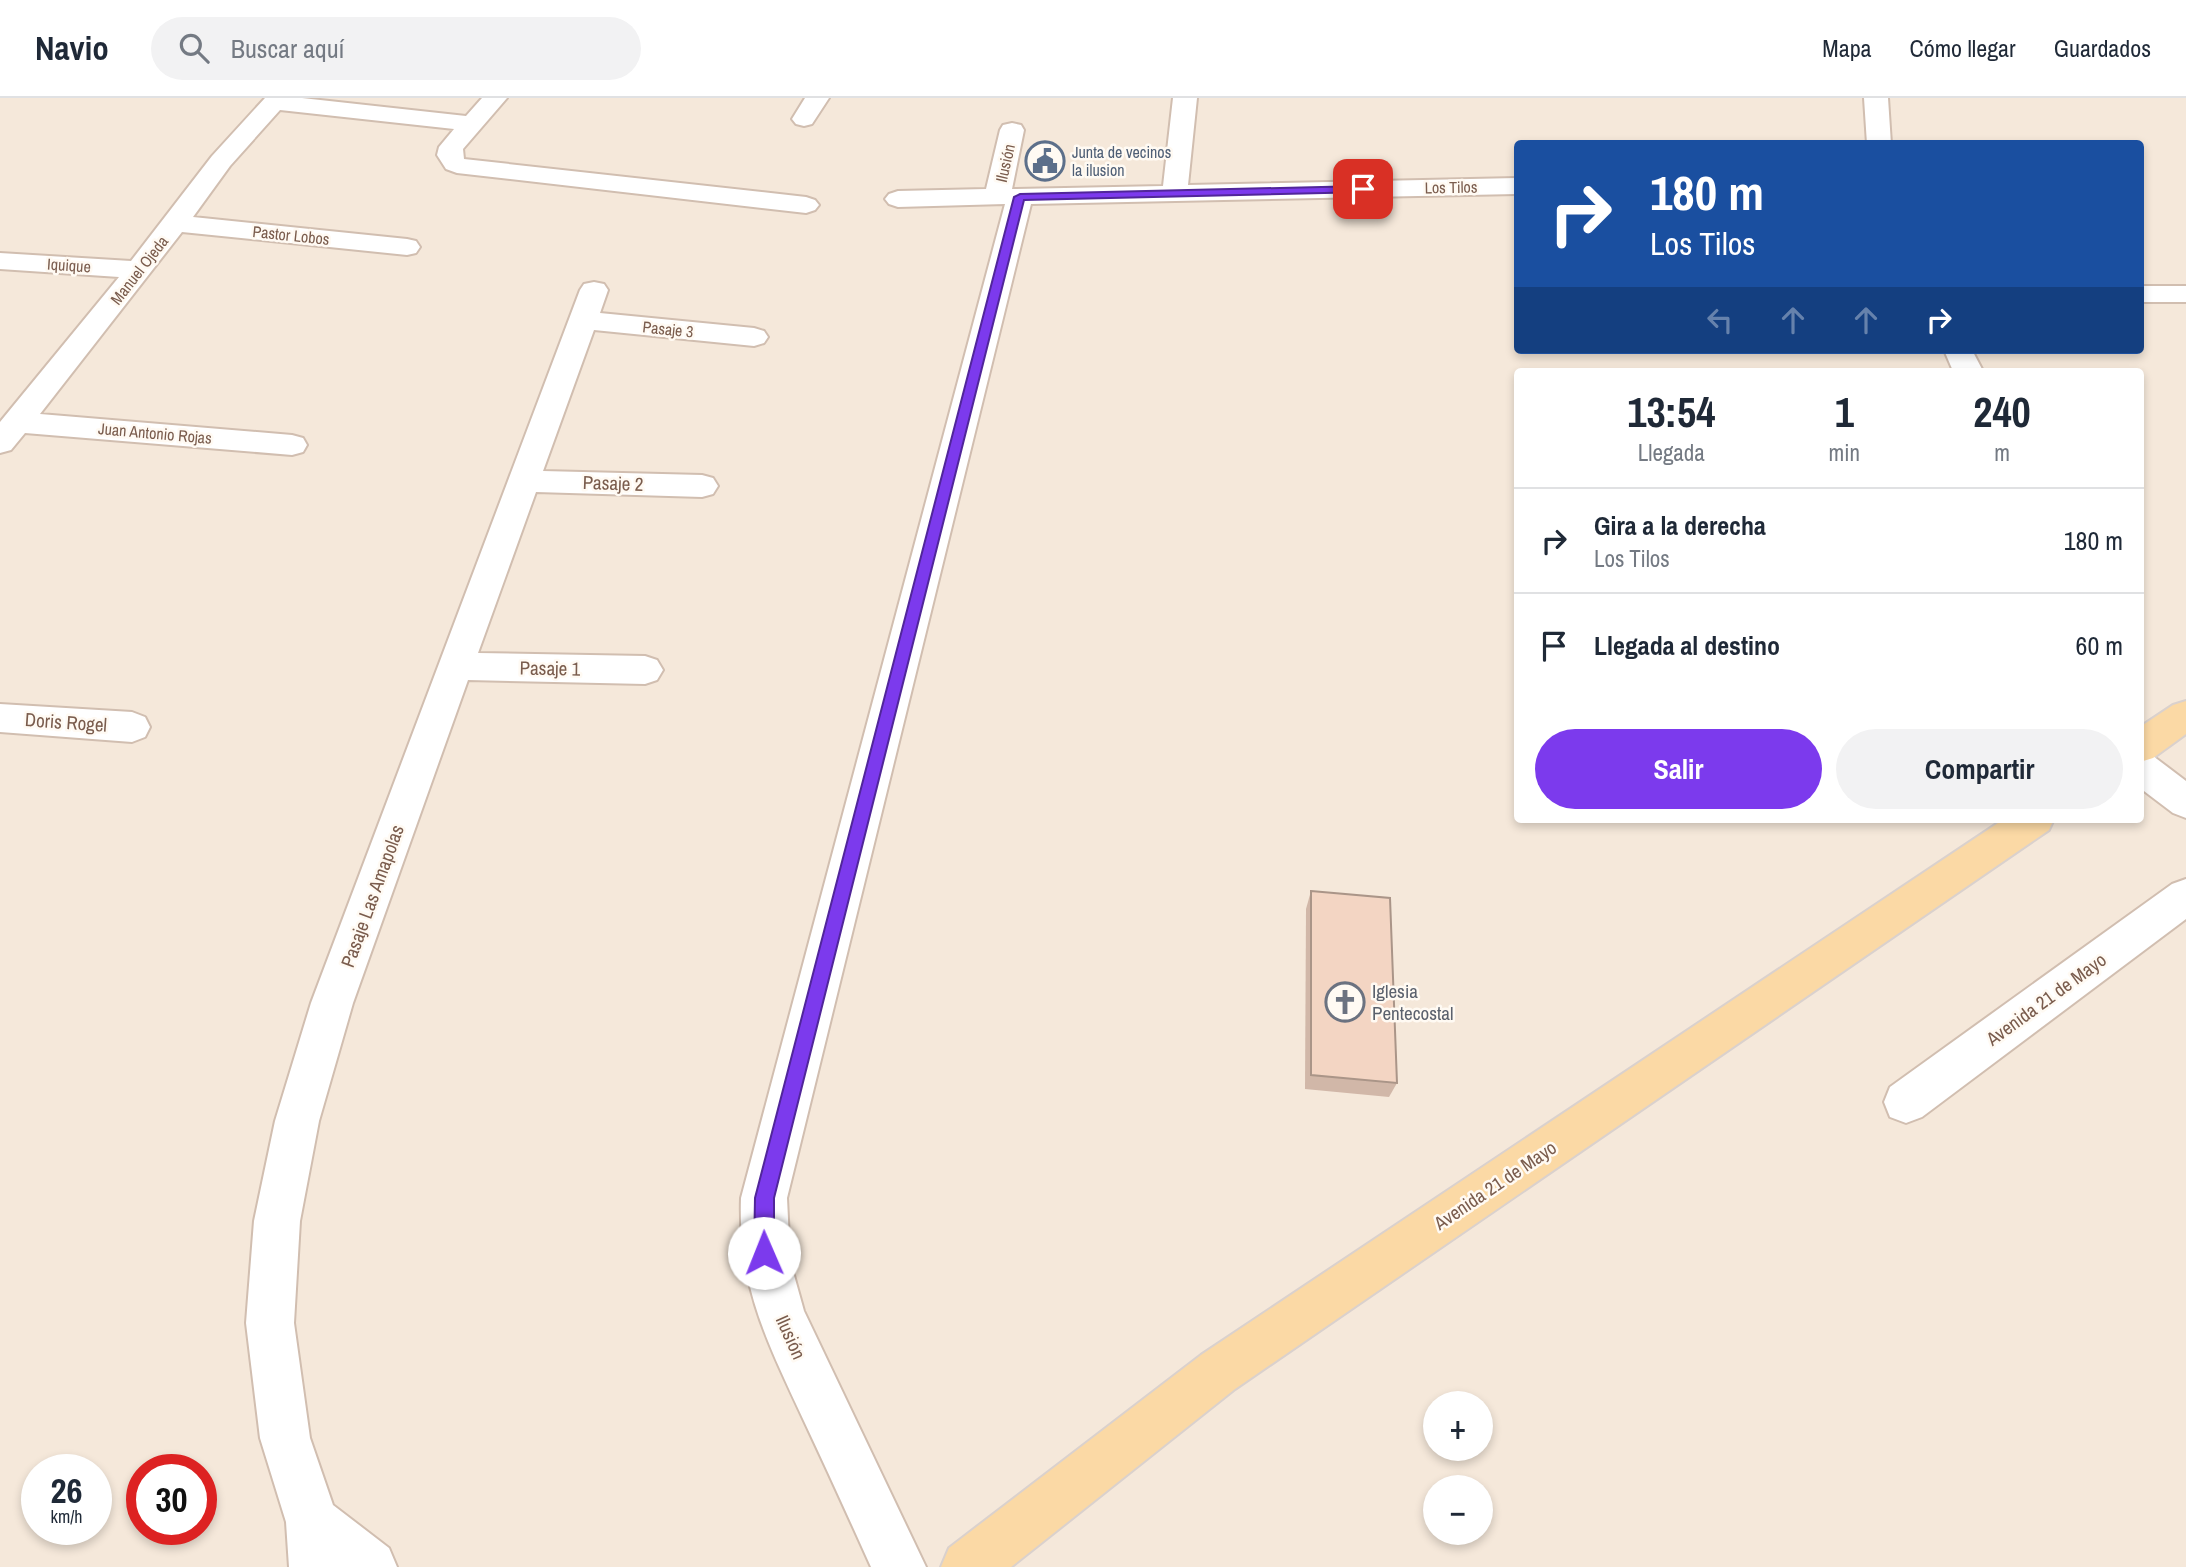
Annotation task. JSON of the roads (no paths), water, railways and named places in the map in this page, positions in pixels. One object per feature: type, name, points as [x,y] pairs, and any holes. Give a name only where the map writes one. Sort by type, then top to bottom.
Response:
[{"type":"main road","points":[[2144,746],[2186,715]]},
{"type":"main road","name":"Avenida 21 de Mayo","points":[[968,1567],[1218,1372],[2029,823]]},
{"type":"street","points":[[495,98],[451,147],[448,154],[450,161],[467,169],[806,205]]},
{"type":"street","points":[[804,119],[817,98]]},
{"type":"street","points":[[1175,193],[1185,98]]},
{"type":"street","points":[[1876,98],[1879,140]]},
{"type":"street","points":[[276,100],[471,124]]},
{"type":"street","name":"Manuel Ojeda","points":[[9,433],[222,161],[276,100]]},
{"type":"street","name":"Ilusión","points":[[899,1567],[783,1321],[770,1287],[764,1253],[764,1198],[1009,197],[1012,130]]},
{"type":"street","name":"Los Tilos","points":[[898,199],[1514,186]]},
{"type":"street","name":"Pastor Lobos","points":[[175,223],[407,247]]},
{"type":"street","name":"Iquique","points":[[0,261],[139,270]]},
{"type":"street","points":[[2144,294],[2186,294]]},
{"type":"street","name":"Pasaje 3","points":[[588,305],[754,337]]},
{"type":"street","name":"Pasaje Las Amapolas","points":[[370,1567],[314,1545],[285,1438],[270,1323],[277,1221],[296,1121],[332,1003],[588,305]]},
{"type":"street","name":"Juan Antonio Rojas","points":[[9,433],[292,444]]},
{"type":"street","name":"Pasaje 2","points":[[524,481],[702,486]]},
{"type":"street","name":"Pasaje 1","points":[[456,666],[645,670]]},
{"type":"street","name":"Doris Rogel","points":[[0,718],[132,727]]},
{"type":"street","points":[[2144,750],[2186,802]]},
{"type":"street","name":"Avenida 21 de Mayo","points":[[1906,1102],[2186,896]]},
{"type":"place","name":"Junta de vecinos la ilusion","points":[[1045,161]]},
{"type":"place","name":"Iglesia Pentecostal","points":[[1345,1002]]}]
